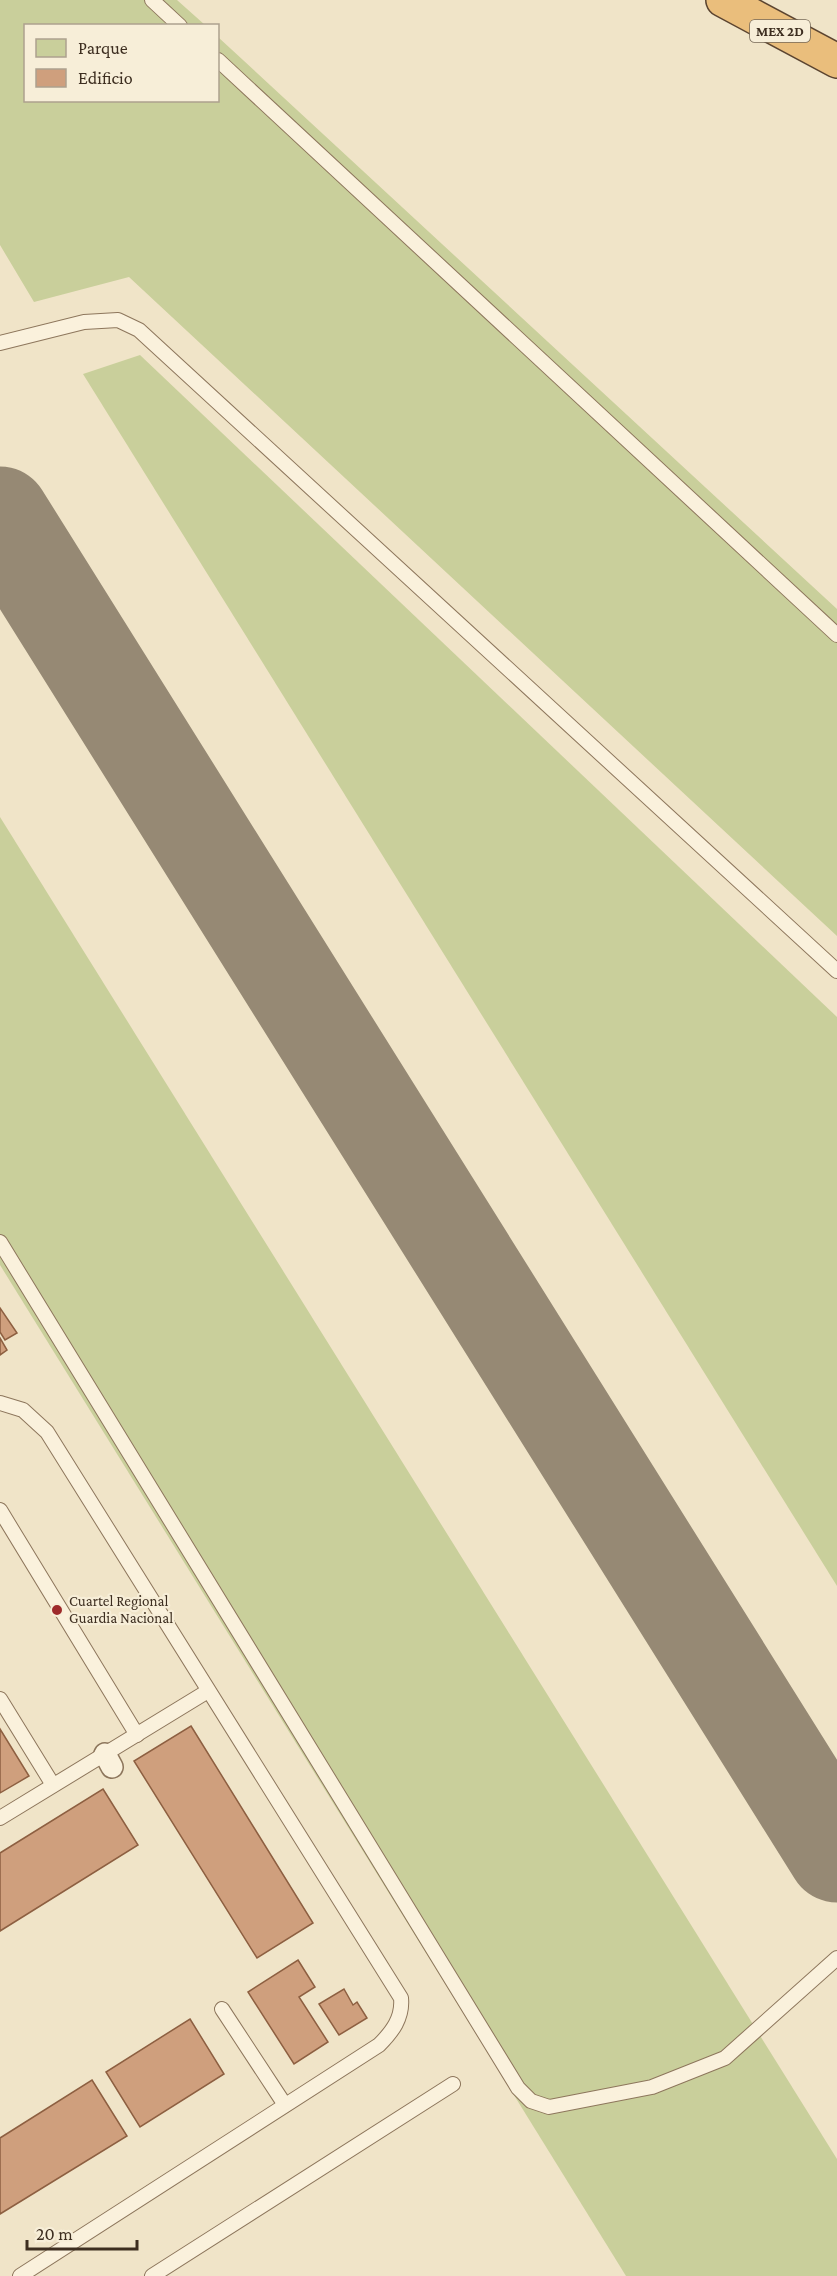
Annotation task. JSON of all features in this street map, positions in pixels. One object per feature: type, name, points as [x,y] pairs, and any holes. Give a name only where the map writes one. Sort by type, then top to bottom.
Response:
[{"type":"highway","name":"MEX 2D","points":[[723,0],[837,61]]},
{"type":"lane","points":[[152,0],[178,24]]},
{"type":"lane","points":[[219,61],[837,635]]},
{"type":"lane","points":[[0,343],[84,322],[118,320],[139,330],[837,971]]},
{"type":"lane","points":[[0,1242],[518,2088],[531,2101],[549,2107],[652,2087],[725,2058],[837,1958]]},
{"type":"lane","points":[[0,1403],[23,1410],[47,1432],[401,1998],[402,2010],[392,2032],[379,2045],[37,2271],[20,2276]]},
{"type":"lane","points":[[0,1510],[137,1735]]},
{"type":"lane","points":[[0,1818],[53,1785],[109,1761],[137,1735],[208,1691]]},
{"type":"lane","points":[[0,1699],[53,1785]]},
{"type":"lane","points":[[222,2009],[285,2105]]},
{"type":"lane","points":[[152,2276],[453,2084]]},
{"type":"green space","points":[[0,0],[177,0],[204,24],[24,24],[24,102],[219,102],[219,38],[837,609],[837,936],[129,277],[34,302],[0,245]]},
{"type":"green space","points":[[140,355],[837,1017],[837,1586],[83,374]]},
{"type":"green space","points":[[0,817],[837,2159],[837,2276],[626,2276],[0,1265]]},
{"type":"building","points":[[0,1308],[17,1333],[5,1340],[0,1332]]},
{"type":"building","points":[[0,1338],[7,1350],[0,1355]]},
{"type":"building","points":[[191,1726],[313,1923],[257,1958],[134,1761]]},
{"type":"building","points":[[0,1729],[29,1776],[0,1793]]},
{"type":"building","points":[[103,1789],[138,1845],[0,1931],[0,1853]]},
{"type":"building","points":[[298,1960],[315,1987],[299,1997],[328,2042],[294,2064],[248,1992]]},
{"type":"building","points":[[344,1989],[353,2005],[357,2002],[367,2018],[339,2035],[319,2004]]},
{"type":"building","points":[[190,2019],[224,2074],[140,2127],[106,2072]]},
{"type":"building","points":[[92,2080],[127,2136],[0,2214],[0,2138]]},
{"type":"taxiway","points":[[0,516],[837,1853]]},
{"type":"place","name":"Cuartel Regional Guardia Nacional","points":[[57,1610]]}]
